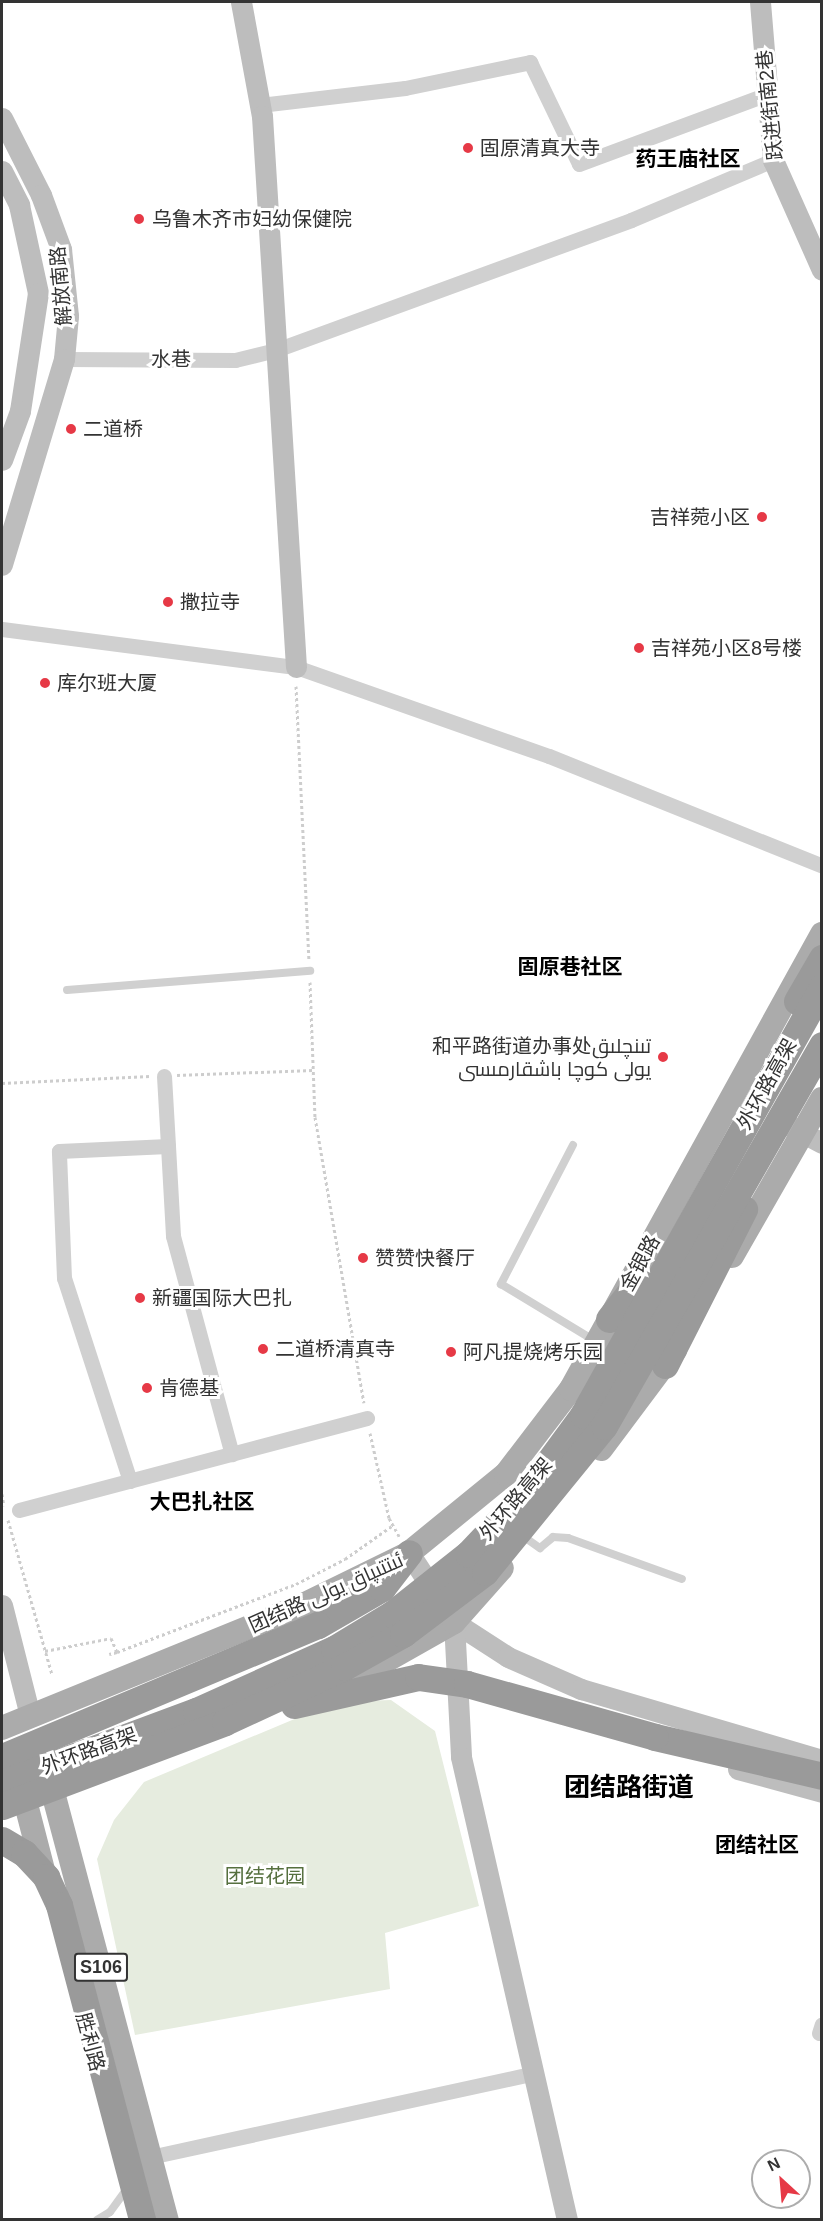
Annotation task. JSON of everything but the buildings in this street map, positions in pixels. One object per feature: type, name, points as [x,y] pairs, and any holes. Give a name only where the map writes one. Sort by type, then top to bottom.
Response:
[{"type":"highway","points":[[603,1330],[640,1279],[822,958]]},
{"type":"highway","name":"外环路高架","points":[[2,1783],[196,1711],[334,1648],[392,1614],[468,1554],[525,1494],[583,1415],[822,987]]},
{"type":"highway","name":"外环路高架","points":[[14,1805],[206,1729],[403,1634],[485,1572],[604,1426],[822,1044]]},
{"type":"highway","points":[[665,1365],[744,1209],[822,1077]]},
{"type":"highway","points":[[2,1757],[318,1625],[382,1588],[409,1553]]},
{"type":"highway","points":[[206,1729],[340,1692],[418,1677],[467,1684],[655,1737],[822,1776]]},
{"type":"highway","points":[[2,1840],[24,1853],[46,1876],[59,1905],[142,2220]]},
{"type":"main road","points":[[241,2],[260,105],[296,667]]},
{"type":"main road","name":"跃进街南2巷","points":[[760,2],[773,160],[822,270]]},
{"type":"main road","name":"解放南路","points":[[2,118],[41,195],[61,249],[68,316],[64,359],[2,565]]},
{"type":"main road","points":[[2,171],[19,205],[38,293],[20,411],[2,460]]},
{"type":"main road","name":"金银路","points":[[409,1553],[506,1474],[571,1389],[822,934]]},
{"type":"main road","points":[[735,1090],[812,1139]]},
{"type":"main road","points":[[2,1814],[14,1805],[54,1792],[186,1734],[371,1669],[454,1622],[527,1539],[665,1365],[812,1139],[822,1099]]},
{"type":"main road","name":"团结路 ئىتتىپاق يولى","points":[[2,1725],[30,1716],[301,1606],[409,1553],[454,1622],[508,1657],[581,1689],[822,1760]]},
{"type":"main road","points":[[2,1605],[30,1716]]},
{"type":"main road","points":[[454,1622],[461,1686],[461,1757],[531,2074],[567,2220]]},
{"type":"main road","points":[[371,1669],[461,1686],[504,1704],[822,1792]]},
{"type":"main road","name":"S106","points":[[30,1716],[54,1792],[167,2220]]},
{"type":"main road","name":"胜利路","points":[[2,1725],[14,1805],[137,2220]]},
{"type":"street","points":[[260,105],[405,88],[530,62],[579,164],[767,94]]},
{"type":"street","name":"水巷","points":[[64,359],[235,360],[276,350],[632,220],[773,160]]},
{"type":"street","points":[[2,629],[296,667],[549,756],[822,866]]},
{"type":"street","points":[[164,1076],[173,1236],[232,1454]]},
{"type":"street","points":[[130,1481],[64,1278],[59,1151],[168,1146]]},
{"type":"street","points":[[19,1510],[367,1418]]},
{"type":"street","points":[[150,2157],[531,2074]]},
{"type":"lane","points":[[67,990],[310,971]]},
{"type":"lane","points":[[573,1145],[501,1284],[603,1330]]},
{"type":"lane","points":[[527,1539],[540,1548],[553,1537],[568,1538],[682,1579]]},
{"type":"lane","points":[[97,2220],[110,2212],[128,2187]]},
{"type":"path","points":[[296,667],[315,1117],[339,1280],[367,1418],[393,1525],[409,1553]]},
{"type":"path","points":[[19,1510],[6,1514],[52,1674]]},
{"type":"path","points":[[108,1654],[296,1584],[345,1559],[393,1525]]},
{"type":"path","points":[[45,1651],[111,1638],[117,1652]]},
{"type":"green space","name":"团结花园","points":[[391,1700],[435,1731],[479,1906],[385,1933],[390,1989],[135,2035],[97,1859],[114,1820],[144,1782],[335,1702]]},
{"type":"place","name":"固原清真大寺","points":[[468,148]]},
{"type":"place","name":"乌鲁木齐市妇幼保健院","points":[[139,219]]},
{"type":"place","name":"二道桥","points":[[71,429]]},
{"type":"place","name":"吉祥菀小区","points":[[762,517]]},
{"type":"place","name":"撒拉寺","points":[[168,602]]},
{"type":"place","name":"吉祥苑小区8号楼","points":[[639,648]]},
{"type":"place","name":"库尔班大厦","points":[[45,683]]},
{"type":"place","name":"和平路街道办事处تىنچلىق يولى كوچا باشقارمىسى","points":[[663,1057]]},
{"type":"place","name":"赞赞快餐厅","points":[[363,1258]]},
{"type":"place","name":"新疆国际大巴扎","points":[[140,1298]]},
{"type":"place","name":"二道桥清真寺","points":[[263,1349]]},
{"type":"place","name":"阿凡提烧烤乐园","points":[[451,1352]]},
{"type":"place","name":"肯德基","points":[[147,1388]]},
{"type":"district","name":"药王庙社区","points":[[688,159]]},
{"type":"district","name":"固原巷社区","points":[[570,967]]},
{"type":"district","name":"大巴扎社区","points":[[202,1502]]},
{"type":"district","name":"团结路街道","points":[[629,1788]]},
{"type":"district","name":"团结社区","points":[[757,1845]]}]
